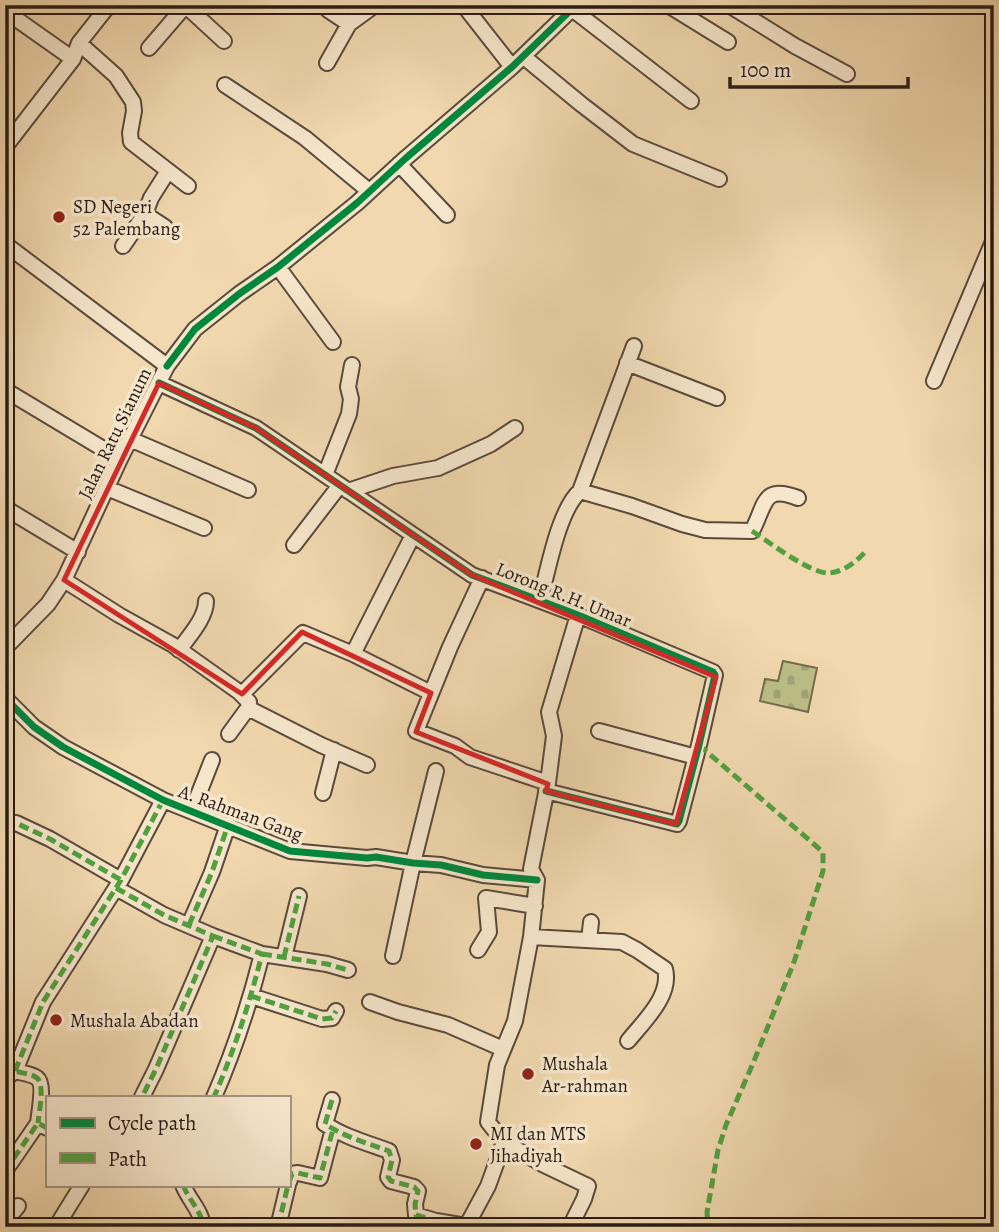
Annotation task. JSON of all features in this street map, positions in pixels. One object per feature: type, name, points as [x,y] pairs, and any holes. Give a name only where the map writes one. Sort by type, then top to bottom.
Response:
[{"type":"street","points":[[5,147],[73,59],[79,43],[109,5]]},
{"type":"street","points":[[327,63],[349,24],[375,5]]},
{"type":"street","points":[[668,5],[728,42]]},
{"type":"street","points":[[729,5],[847,74]]},
{"type":"street","points":[[149,48],[186,6],[224,41]]},
{"type":"street","points":[[324,7],[349,24]]},
{"type":"street","points":[[465,7],[512,67]]},
{"type":"street","points":[[167,366],[195,329],[278,267],[369,191],[524,57],[574,7],[691,101]]},
{"type":"street","points":[[5,11],[73,59]]},
{"type":"street","points":[[79,43],[116,76],[133,102],[131,142],[188,186]]},
{"type":"street","points":[[524,57],[633,144],[719,179]]},
{"type":"street","points":[[225,85],[305,138],[369,191]]},
{"type":"street","points":[[399,164],[447,215]]},
{"type":"street","points":[[123,246],[145,214],[151,198],[168,171]]},
{"type":"street","points":[[145,214],[165,227]]},
{"type":"street","points":[[933,381],[994,239]]},
{"type":"street","name":"Jalan Ratu Sianum","points":[[5,244],[167,366],[64,580],[48,604],[5,648]]},
{"type":"street","points":[[278,267],[333,341]]},
{"type":"street","points":[[540,600],[562,522],[572,500],[580,491],[635,346]]},
{"type":"street","points":[[627,363],[717,398]]},
{"type":"street","points":[[325,475],[349,414],[351,399],[348,387],[352,365]]},
{"type":"street","name":"Lorong R.H. Umar","points":[[159,383],[256,428],[472,575],[578,615],[714,673],[716,677],[696,757],[676,824],[547,787]]},
{"type":"street","points":[[5,390],[120,459]]},
{"type":"street","points":[[294,545],[344,488],[438,468],[491,444],[515,428]]},
{"type":"street","points":[[130,439],[248,490]]},
{"type":"street","points":[[107,488],[204,528]]},
{"type":"street","points":[[580,491],[705,530],[736,531],[752,531],[771,495],[778,492],[798,498]]},
{"type":"street","points":[[5,508],[78,552]]},
{"type":"street","points":[[353,654],[413,535]]},
{"type":"street","points":[[482,578],[416,732],[455,746],[470,757],[547,787]]},
{"type":"street","points":[[64,580],[179,650],[245,701],[367,765]]},
{"type":"street","points":[[179,650],[203,615],[206,601]]},
{"type":"street","points":[[570,1227],[588,1186],[503,1142],[489,1124],[489,1113],[497,1065],[515,1021],[531,937],[537,880],[531,869],[554,736],[549,712],[578,615]]},
{"type":"street","points":[[5,627],[18,635]]},
{"type":"street","points":[[229,734],[245,701],[303,633],[353,654],[431,693]]},
{"type":"street","name":"A. Rahman Gang","points":[[5,698],[34,727],[63,747],[163,800],[290,851],[376,857],[483,875],[537,880]]},
{"type":"street","points":[[599,731],[696,757]]},
{"type":"street","points":[[323,793],[334,750]]},
{"type":"street","points":[[192,811],[212,760]]},
{"type":"street","points":[[393,957],[436,771]]},
{"type":"street","points":[[5,1171],[43,1125],[39,1079],[27,1074],[10,1075],[43,1002],[119,884],[163,800]]},
{"type":"street","points":[[5,825],[16,823],[50,839],[164,915],[189,926],[262,954],[348,970]]},
{"type":"street","points":[[189,926],[228,825]]},
{"type":"street","points":[[284,957],[299,896]]},
{"type":"street","points":[[478,950],[489,932],[486,898],[535,906]]},
{"type":"street","points":[[589,940],[591,922]]},
{"type":"street","points":[[142,1096],[213,936]]},
{"type":"street","points":[[531,937],[622,942],[662,966],[667,972],[667,980],[660,999],[628,1041]]},
{"type":"street","points":[[214,1096],[251,996],[262,954]]},
{"type":"street","points":[[251,996],[321,1018],[332,1017],[336,1011]]},
{"type":"street","points":[[370,1002],[448,1025],[503,1049]]},
{"type":"street","points":[[332,1101],[325,1124],[366,1144],[389,1151],[392,1160],[389,1179],[417,1189],[416,1215],[436,1221],[466,1227],[488,1186],[503,1142]]},
{"type":"street","points":[[290,1178],[295,1173],[320,1178],[332,1129]]},
{"type":"street","points":[[56,1227],[81,1186]]},
{"type":"street","points":[[183,1186],[201,1214],[203,1227]]},
{"type":"street","points":[[278,1227],[287,1186]]},
{"type":"street","points":[[5,1222],[18,1206]]},
{"type":"highlighted area","points":[[159,383],[256,428],[472,575],[716,677],[676,824],[546,791],[548,784],[416,732],[431,693],[302,632],[242,694],[64,580]]},
{"type":"green space","points":[[783,661],[817,668],[808,712],[760,701],[765,679],[778,681]]},
{"type":"marked path","points":[[752,531],[821,572],[829,573],[845,568],[866,551]]},
{"type":"marked path","points":[[699,745],[823,852],[823,871],[794,962],[718,1150],[707,1212],[708,1227]]},
{"type":"marked path","points":[[15,1071],[43,1002],[121,880],[163,800]]},
{"type":"marked path","points":[[5,825],[16,823],[50,839],[121,880]]},
{"type":"marked path","points":[[189,925],[212,872],[228,825]]},
{"type":"marked path","points":[[116,888],[164,915],[213,936],[142,1096]]},
{"type":"marked path","points":[[284,957],[299,896]]},
{"type":"marked path","points":[[213,936],[262,954],[241,1026],[214,1096]]},
{"type":"marked path","points":[[262,954],[348,970]]},
{"type":"marked path","points":[[251,996],[322,1019],[332,1018],[336,1011]]},
{"type":"marked path","points":[[5,1079],[15,1071],[37,1078],[41,1092],[38,1123]]},
{"type":"marked path","points":[[332,1100],[325,1124],[348,1136],[389,1151],[392,1160],[388,1177],[391,1181],[414,1187],[418,1191],[416,1215],[466,1226]]},
{"type":"marked path","points":[[5,1171],[38,1123],[46,1127]]},
{"type":"marked path","points":[[290,1179],[292,1174],[298,1173],[320,1178],[333,1129]]},
{"type":"marked path","points":[[183,1186],[203,1227]]},
{"type":"marked path","points":[[278,1227],[288,1186]]},
{"type":"cycle path","points":[[167,366],[195,329],[357,203],[512,67],[576,5]]},
{"type":"cycle path","points":[[159,383],[256,428],[472,575],[578,615],[713,672],[715,675],[699,745],[677,824],[546,791]]},
{"type":"cycle path","points":[[5,698],[34,727],[63,747],[163,800],[290,851],[376,857],[441,865],[483,875],[537,880]]},
{"type":"place","name":"SD Negeri 52 Palembang","points":[[59,217]]},
{"type":"place","name":"Mushala Abadan","points":[[56,1020]]},
{"type":"place","name":"Mushala Ar-rahman","points":[[528,1074]]},
{"type":"place","name":"MI dan MTS Jihadiyah","points":[[476,1144]]}]
